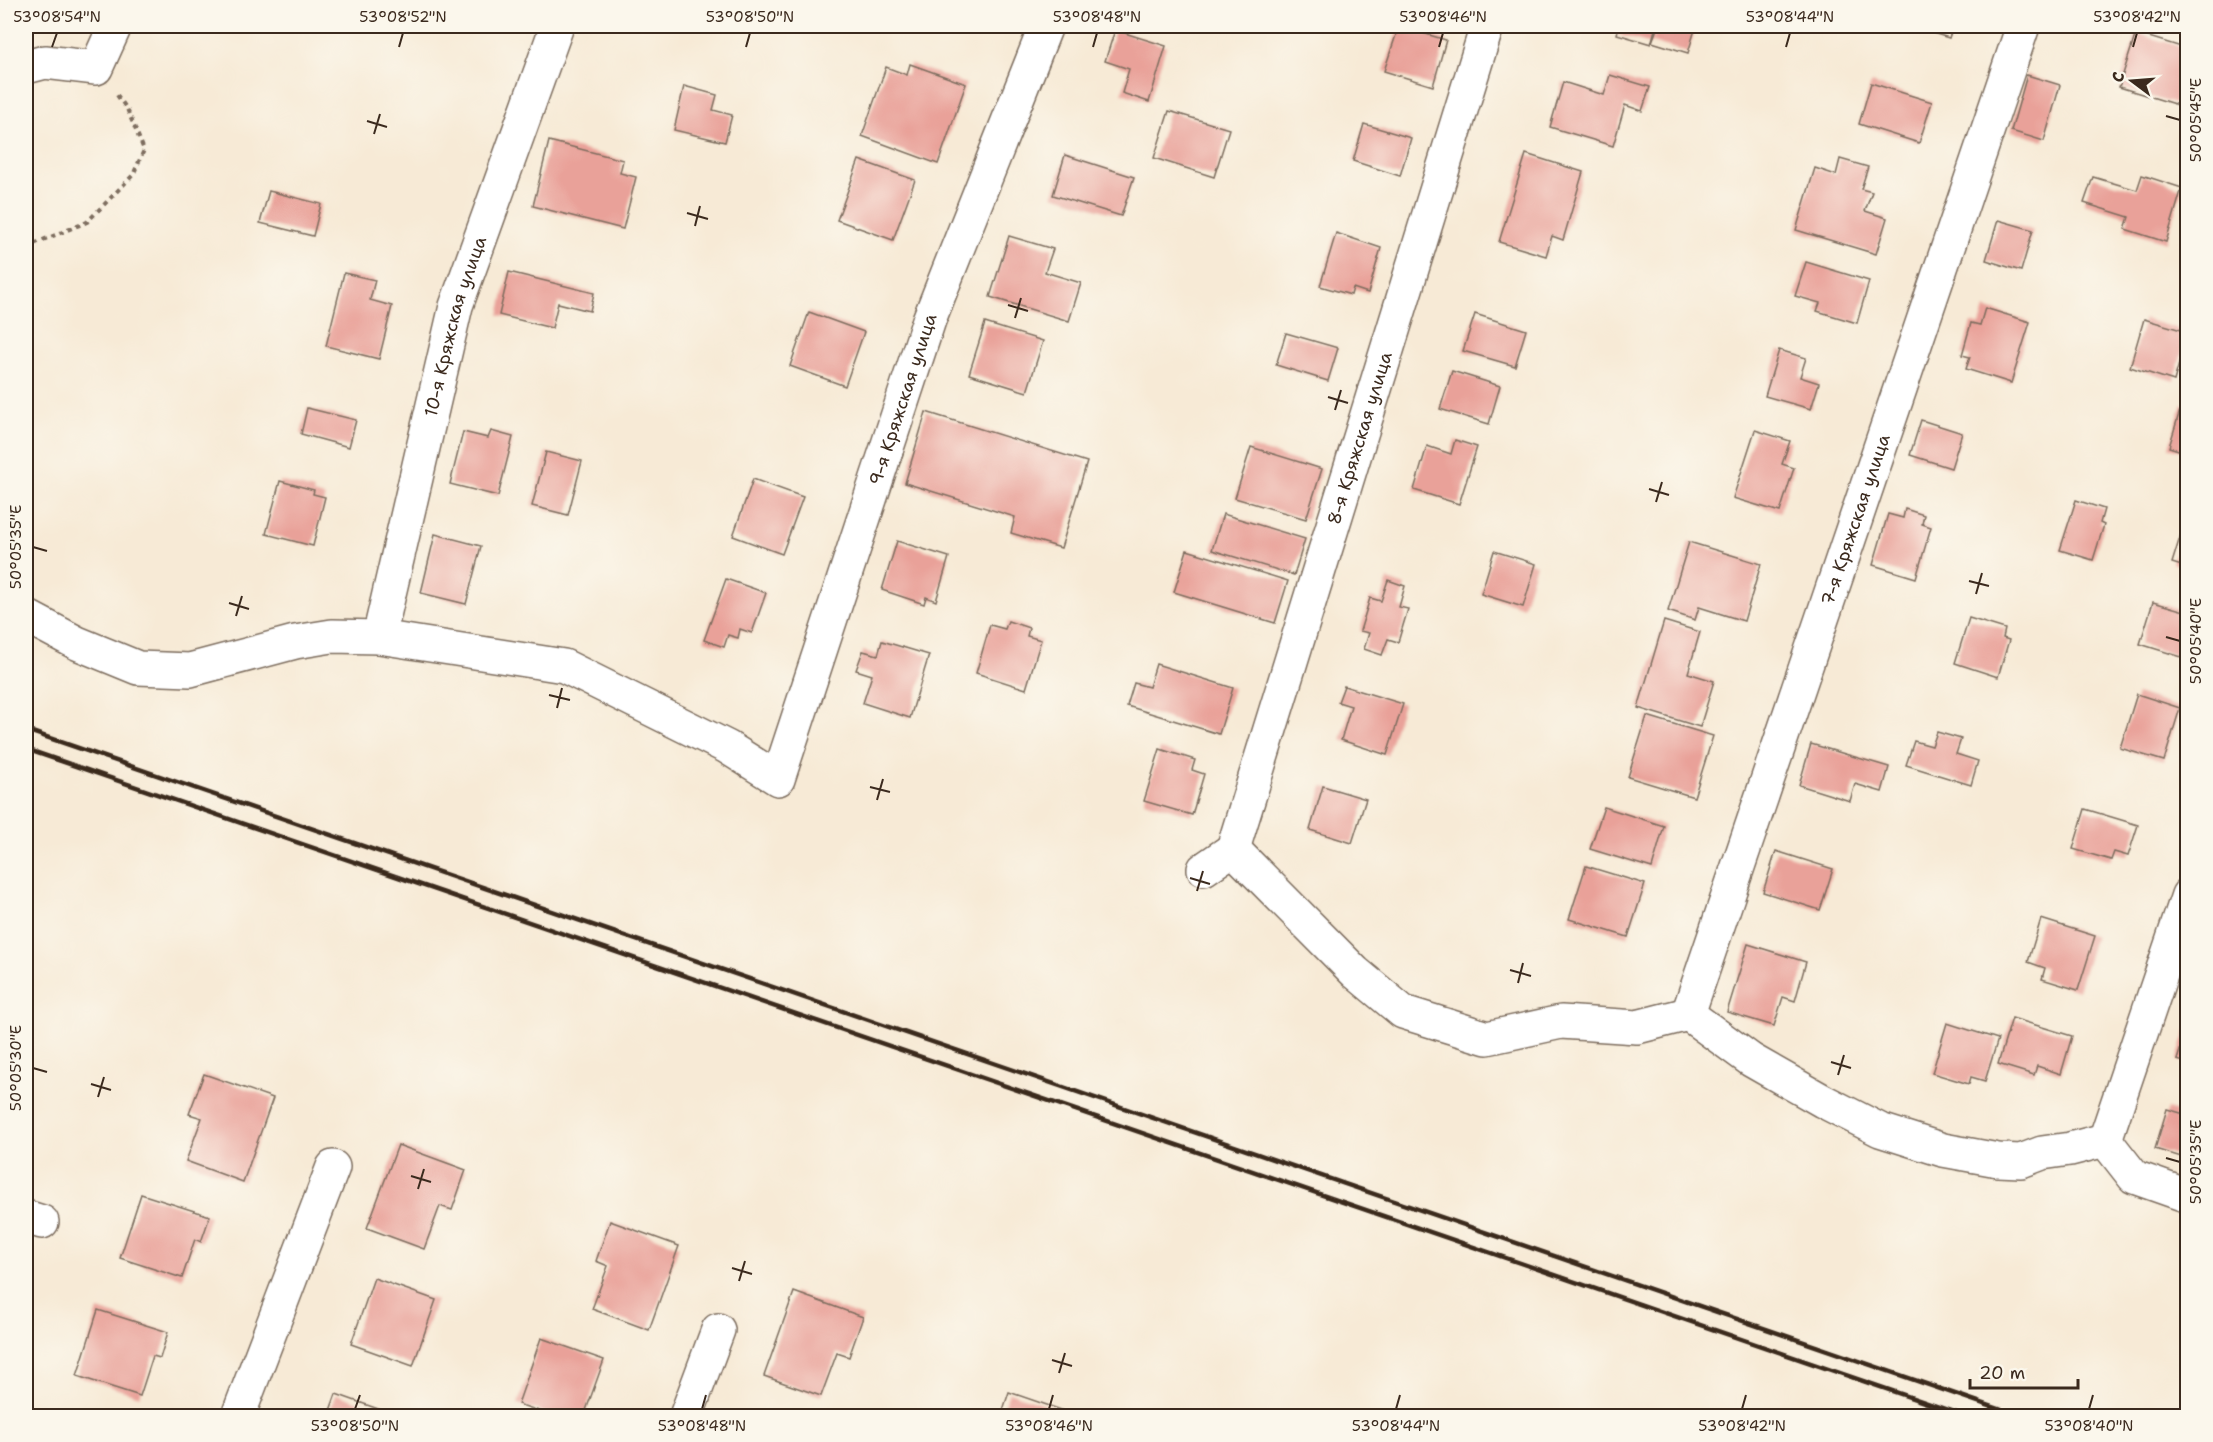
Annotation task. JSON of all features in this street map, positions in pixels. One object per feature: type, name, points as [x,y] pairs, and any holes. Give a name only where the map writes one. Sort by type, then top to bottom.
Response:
[{"type":"street","points":[[26,67],[45,62],[96,69],[115,26]]},
{"type":"street","name":"10-я Кряжская улица","points":[[379,637],[456,306],[557,26]]},
{"type":"street","name":"9-я Кряжская улица","points":[[379,637],[564,666],[727,747],[778,779],[929,320],[1046,26]]},
{"type":"street","name":"8-я Кряжская улица","points":[[1233,849],[1487,26]]},
{"type":"street","name":"7-я Кряжская улица","points":[[1688,1014],[2023,26]]},
{"type":"street","points":[[26,616],[77,643],[138,668],[190,670],[295,642],[332,636],[379,637]]},
{"type":"street","points":[[1204,869],[1233,849],[1355,972],[1403,1012],[1487,1038],[1561,1022],[1637,1027],[1688,1014],[1751,1060],[1822,1101],[1880,1130],[1943,1150],[1998,1160],[2021,1161],[2042,1153],[2070,1149],[2104,1140]]},
{"type":"street","points":[[2104,1140],[2187,895]]},
{"type":"street","points":[[2104,1140],[2134,1177],[2187,1196]]},
{"type":"street","points":[[237,1416],[333,1167]]},
{"type":"street","points":[[686,1416],[718,1330]]},
{"type":"path","points":[[26,247],[87,222],[133,176],[144,150],[128,109],[96,69]]},
{"type":"building","points":[[1399,26],[1446,40],[1433,86],[1384,71]]},
{"type":"building","points":[[1619,26],[1656,26],[1651,44],[1617,34]]},
{"type":"building","points":[[1658,26],[1696,26],[1688,53],[1652,42]]},
{"type":"building","points":[[1910,26],[1953,26],[1949,38]]},
{"type":"building","points":[[1115,30],[1166,46],[1149,102],[1122,93],[1129,69],[1105,61]]},
{"type":"building","points":[[2136,33],[2188,49],[2188,84],[2181,106],[2119,87]]},
{"type":"building","points":[[910,64],[966,84],[938,164],[862,136],[886,67],[907,75]]},
{"type":"building","points":[[1610,75],[1650,87],[1642,111],[1625,105],[1613,146],[1550,127],[1563,82],[1604,95]]},
{"type":"building","points":[[2027,75],[2060,85],[2044,141],[2011,131]]},
{"type":"building","points":[[1871,83],[1932,102],[1919,143],[1859,124]]},
{"type":"building","points":[[684,86],[717,95],[713,110],[732,115],[725,142],[674,130]]},
{"type":"building","points":[[1169,111],[1229,129],[1214,177],[1154,158]]},
{"type":"building","points":[[1364,124],[1411,138],[1400,176],[1353,161]]},
{"type":"building","points":[[549,141],[623,160],[620,173],[636,177],[623,229],[533,206]]},
{"type":"building","points":[[1526,154],[1583,172],[1563,240],[1552,236],[1546,256],[1499,242]]},
{"type":"building","points":[[1065,155],[1134,177],[1121,216],[1053,195]]},
{"type":"building","points":[[1840,159],[1868,167],[1861,189],[1872,192],[1865,211],[1887,218],[1876,254],[1796,230],[1815,168],[1836,175]]},
{"type":"building","points":[[859,160],[915,180],[893,240],[837,220]]},
{"type":"building","points":[[2142,175],[2182,188],[2166,242],[2125,229],[2129,217],[2084,203],[2093,177],[2137,190]]},
{"type":"building","points":[[269,191],[321,204],[313,236],[260,223]]},
{"type":"building","points":[[1998,220],[2033,230],[2021,271],[1986,260]]},
{"type":"building","points":[[1336,233],[1381,248],[1368,293],[1353,288],[1351,295],[1320,286]]},
{"type":"building","points":[[1009,236],[1053,249],[1045,272],[1081,283],[1069,321],[990,297]]},
{"type":"building","points":[[1806,262],[1869,281],[1857,323],[1817,311],[1820,303],[1795,296]]},
{"type":"building","points":[[509,272],[594,293],[590,311],[558,303],[552,328],[499,315]]},
{"type":"building","points":[[344,273],[375,280],[370,300],[392,306],[379,359],[326,346]]},
{"type":"building","points":[[1985,308],[2030,322],[2011,383],[1966,369],[1970,357],[1962,355],[1971,323],[1980,325]]},
{"type":"building","points":[[809,312],[864,332],[845,386],[790,366]]},
{"type":"building","points":[[1475,314],[1526,330],[1515,366],[1463,351]]},
{"type":"building","points":[[2144,319],[2188,332],[2174,381],[2130,367]]},
{"type":"building","points":[[985,323],[1043,341],[1027,392],[969,374]]},
{"type":"building","points":[[1286,333],[1338,348],[1328,381],[1276,365]]},
{"type":"building","points":[[1779,350],[1806,358],[1800,377],[1819,383],[1811,409],[1765,396]]},
{"type":"building","points":[[1452,371],[1500,386],[1489,424],[1440,409]]},
{"type":"building","points":[[2182,404],[2188,406],[2188,453],[2169,447]]},
{"type":"building","points":[[307,408],[356,420],[349,447],[301,434]]},
{"type":"building","points":[[926,412],[1087,462],[1061,548],[1011,533],[1015,517],[905,483]]},
{"type":"building","points":[[1921,420],[1962,433],[1951,468],[1910,455]]},
{"type":"building","points":[[1755,430],[1790,441],[1782,464],[1794,468],[1780,512],[1733,498]]},
{"type":"building","points":[[491,431],[513,437],[498,496],[450,484],[463,432],[488,438]]},
{"type":"building","points":[[1455,440],[1477,447],[1459,504],[1414,490],[1427,446],[1451,454]]},
{"type":"building","points":[[1251,447],[1322,469],[1306,519],[1235,498]]},
{"type":"building","points":[[546,452],[582,461],[568,515],[532,506]]},
{"type":"building","points":[[753,479],[803,497],[782,554],[733,536]]},
{"type":"building","points":[[280,481],[314,490],[313,494],[325,497],[313,546],[266,534]]},
{"type":"building","points":[[2076,500],[2104,509],[2100,523],[2104,525],[2093,560],[2060,550]]},
{"type":"building","points":[[1905,509],[1924,515],[1922,524],[1931,527],[1916,578],[1873,565],[1888,514],[1903,518]]},
{"type":"building","points":[[1223,514],[1305,539],[1294,575],[1212,550]]},
{"type":"building","points":[[2188,515],[2188,568],[2172,563]]},
{"type":"building","points":[[435,534],[481,546],[466,604],[421,593]]},
{"type":"building","points":[[897,541],[949,557],[936,601],[926,597],[924,604],[882,590]]},
{"type":"building","points":[[1689,542],[1761,564],[1744,621],[1699,607],[1695,620],[1668,611]]},
{"type":"building","points":[[1187,550],[1288,581],[1275,623],[1174,592]]},
{"type":"building","points":[[1494,551],[1536,564],[1523,607],[1481,594]]},
{"type":"building","points":[[726,579],[766,593],[752,633],[740,629],[738,638],[728,635],[724,647],[704,640]]},
{"type":"building","points":[[1388,580],[1405,586],[1399,607],[1408,609],[1398,642],[1388,639],[1382,655],[1364,649],[1369,633],[1360,631],[1370,598],[1381,601]]},
{"type":"building","points":[[2153,602],[2188,612],[2188,659],[2140,644]]},
{"type":"building","points":[[1969,618],[2005,629],[2003,638],[2009,640],[1998,677],[1955,663]]},
{"type":"building","points":[[1008,621],[1029,628],[1027,636],[1041,640],[1026,689],[976,673],[990,625],[1005,629]]},
{"type":"building","points":[[1664,621],[1700,632],[1688,673],[1714,681],[1700,727],[1638,708]]},
{"type":"building","points":[[882,641],[929,655],[910,718],[863,703],[872,675],[856,670],[863,651],[878,655]]},
{"type":"building","points":[[1156,664],[1233,688],[1219,734],[1127,706],[1134,683],[1149,687]]},
{"type":"building","points":[[1344,686],[1403,704],[1387,755],[1341,740],[1351,706],[1338,702]]},
{"type":"building","points":[[2137,694],[2180,708],[2164,761],[2120,748]]},
{"type":"building","points":[[1647,716],[1713,736],[1694,797],[1628,777]]},
{"type":"building","points":[[1937,732],[1961,739],[1956,754],[1978,761],[1971,785],[1906,765],[1914,741],[1932,746]]},
{"type":"building","points":[[1811,744],[1889,767],[1882,792],[1855,784],[1850,801],[1799,785]]},
{"type":"building","points":[[1160,749],[1195,760],[1192,770],[1204,774],[1192,815],[1144,801]]},
{"type":"building","points":[[1323,786],[1366,799],[1352,843],[1310,830]]},
{"type":"building","points":[[1604,807],[1664,826],[1652,868],[1590,849]]},
{"type":"building","points":[[2085,809],[2138,825],[2128,856],[2114,852],[2111,860],[2073,849]]},
{"type":"building","points":[[1776,851],[1833,869],[1820,910],[1763,892]]},
{"type":"building","points":[[1586,866],[1645,884],[1628,937],[1569,919]]},
{"type":"building","points":[[2041,919],[2095,936],[2078,990],[2042,979],[2045,968],[2028,962]]},
{"type":"building","points":[[1748,944],[1806,962],[1795,1001],[1783,997],[1774,1026],[1727,1012]]},
{"type":"building","points":[[2012,1018],[2072,1036],[2061,1074],[2037,1066],[2034,1075],[1998,1064]]},
{"type":"building","points":[[1947,1023],[1998,1039],[1985,1081],[1971,1077],[1969,1084],[1932,1073]]},
{"type":"building","points":[[2188,1026],[2188,1063],[2177,1060]]},
{"type":"building","points":[[204,1074],[273,1098],[243,1182],[186,1161],[202,1118],[189,1114]]},
{"type":"building","points":[[2167,1109],[2188,1115],[2188,1159],[2155,1149]]},
{"type":"building","points":[[398,1145],[466,1170],[452,1210],[440,1206],[424,1249],[367,1228]]},
{"type":"building","points":[[141,1194],[210,1216],[201,1242],[195,1239],[182,1278],[120,1258]]},
{"type":"building","points":[[610,1221],[679,1246],[649,1330],[592,1309],[608,1266],[596,1261]]},
{"type":"building","points":[[374,1278],[436,1300],[413,1366],[351,1344]]},
{"type":"building","points":[[794,1292],[863,1317],[849,1357],[837,1353],[821,1396],[764,1376]]},
{"type":"building","points":[[98,1310],[168,1332],[160,1358],[153,1356],[140,1396],[77,1376]]},
{"type":"building","points":[[541,1338],[604,1360],[584,1416],[554,1416],[518,1404]]},
{"type":"building","points":[[1009,1392],[1073,1414],[1072,1416],[1001,1416]]},
{"type":"building","points":[[336,1394],[398,1416],[328,1416]]},
{"type":"railway","points":[[26,730],[2019,1416]]},
{"type":"railway","points":[[26,749],[1965,1416]]}]
